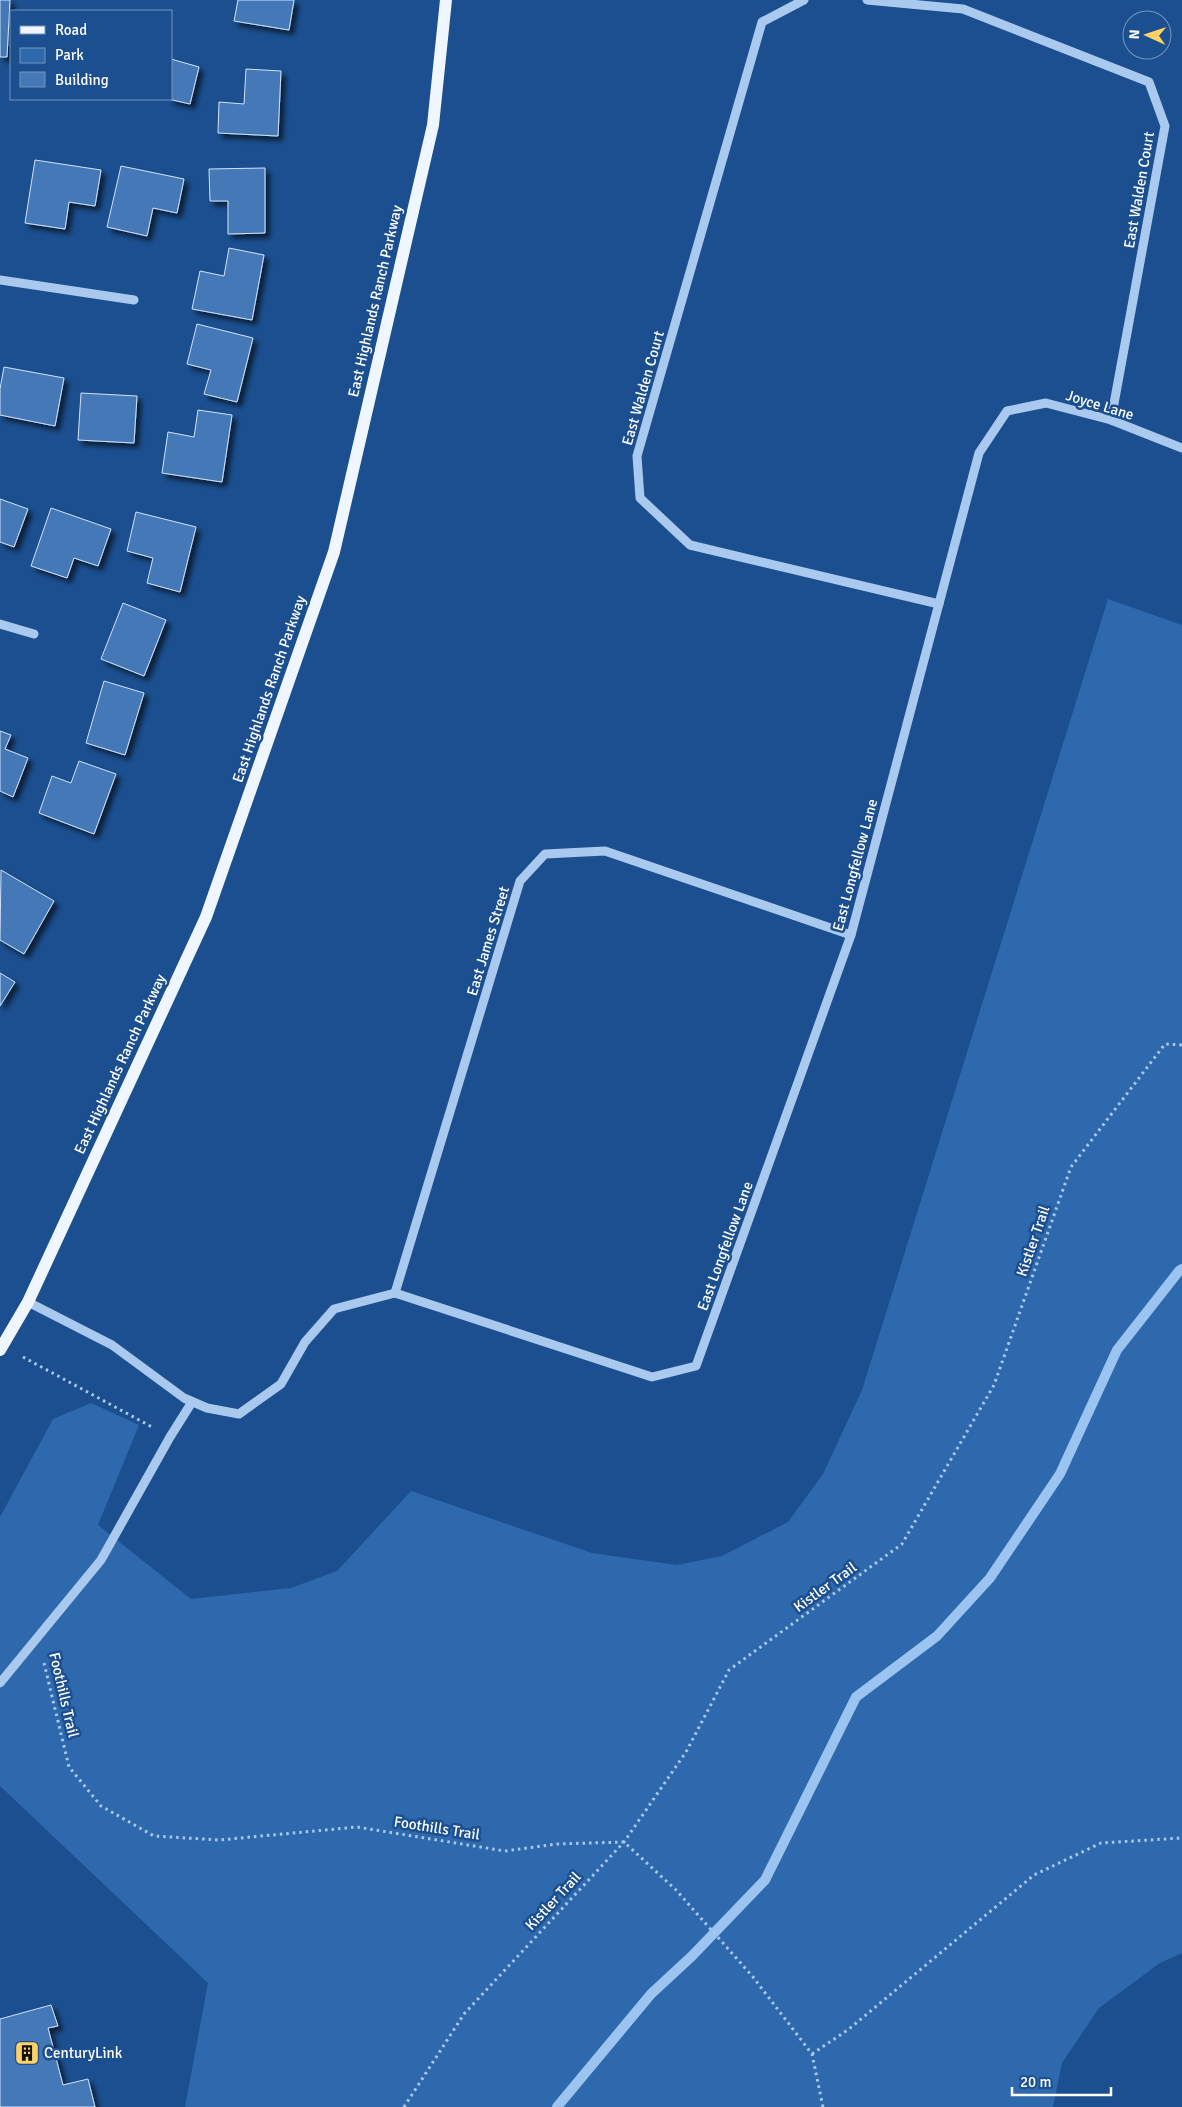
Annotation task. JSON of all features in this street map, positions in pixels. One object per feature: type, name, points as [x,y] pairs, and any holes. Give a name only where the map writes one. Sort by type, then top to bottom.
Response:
[{"type":"main road","name":"East Highlands Ranch Parkway","points":[[1,1348],[28,1302],[206,917],[334,552],[433,125],[446,0]]},
{"type":"street","name":"East Walden Court","points":[[804,0],[762,22],[638,456],[640,498],[690,545],[939,604]]},
{"type":"street","name":"East Walden Court","points":[[867,0],[964,9],[1149,82],[1165,126],[1111,420]]},
{"type":"street","points":[[0,280],[134,300]]},
{"type":"street","name":"Joyce Lane","points":[[1007,411],[1046,403],[1111,420],[1182,448]]},
{"type":"street","name":"East Longfellow Lane","points":[[395,1294],[652,1377],[696,1366],[851,935],[979,453],[1007,411]]},
{"type":"street","points":[[0,624],[34,634]]},
{"type":"street","name":"East James Street","points":[[395,1294],[520,881],[545,854],[605,851],[851,935]]},
{"type":"street","points":[[28,1302],[112,1345],[184,1398],[207,1408],[239,1414],[281,1384],[306,1342],[334,1309],[395,1294]]},
{"type":"street","points":[[0,1682],[100,1560],[192,1402]]},
{"type":"path","name":"Kistler Trail","points":[[404,2107],[464,2014],[624,1842],[686,1752],[729,1670],[902,1544],[994,1385],[1071,1167],[1165,1044],[1182,1045]]},
{"type":"path","points":[[1,1348],[170,1437]]},
{"type":"path","name":"Foothills Trail","points":[[38,1636],[69,1768],[101,1806],[154,1836],[219,1840],[357,1827],[505,1850],[557,1844],[624,1842]]},
{"type":"path","points":[[812,2054],[849,2029],[1034,1875],[1101,1843],[1182,1838]]},
{"type":"path","points":[[624,1842],[676,1890],[753,1977],[812,2054],[823,2107]]},
{"type":"green space","points":[[1108,599],[1182,625],[1182,1953],[1160,1963],[1099,2008],[1062,2063],[1053,2107],[185,2107],[208,1983],[0,1786],[0,1517],[53,1419],[91,1403],[139,1425],[98,1525],[191,1599],[291,1588],[337,1571],[411,1491],[592,1553],[677,1565],[722,1556],[788,1522],[823,1474],[862,1390]]},
{"type":"building","points":[[0,0],[10,0],[7,57],[0,57]]},
{"type":"building","points":[[238,0],[294,0],[289,30],[234,21]]},
{"type":"building","points":[[172,59],[199,67],[190,104],[172,100]]},
{"type":"building","points":[[246,69],[281,71],[278,136],[218,133],[219,102],[244,104]]},
{"type":"building","points":[[35,160],[101,170],[95,206],[69,202],[65,229],[25,223]]},
{"type":"building","points":[[121,166],[184,179],[177,213],[153,208],[147,236],[107,227]]},
{"type":"building","points":[[265,168],[265,233],[228,234],[228,201],[210,201],[209,169]]},
{"type":"building","points":[[229,248],[264,255],[252,320],[192,309],[200,271],[224,276]]},
{"type":"building","points":[[197,324],[253,338],[237,402],[204,394],[211,370],[187,364]]},
{"type":"building","points":[[4,367],[64,378],[55,426],[0,415],[0,389]]},
{"type":"building","points":[[81,393],[137,396],[134,443],[78,440]]},
{"type":"building","points":[[198,410],[232,415],[222,482],[162,473],[168,432],[194,437]]},
{"type":"building","points":[[0,499],[28,509],[14,547],[0,542]]},
{"type":"building","points":[[51,508],[111,529],[98,566],[74,558],[67,578],[31,566]]},
{"type":"building","points":[[136,512],[196,527],[180,592],[147,583],[153,558],[127,551]]},
{"type":"building","points":[[123,603],[166,620],[144,676],[101,659]]},
{"type":"building","points":[[104,681],[144,693],[125,755],[86,743]]},
{"type":"building","points":[[0,731],[11,735],[5,749],[28,758],[13,797],[0,791]]},
{"type":"building","points":[[79,761],[116,774],[94,834],[39,813],[52,776],[71,783]]},
{"type":"building","points":[[1,870],[54,901],[24,954],[0,940]]},
{"type":"building","points":[[0,973],[15,982],[0,1006]]},
{"type":"building","name":"CenturyLink","points":[[51,2005],[58,2026],[48,2028],[63,2085],[88,2079],[95,2107],[0,2107],[0,2019]]},
{"type":"waterway","points":[[557,2107],[651,1994],[692,1956],[765,1880],[856,1697],[937,1636],[990,1578],[1060,1474],[1117,1350],[1182,1269]]},
{"type":"place","name":"CenturyLink","points":[[27,2053]]}]
